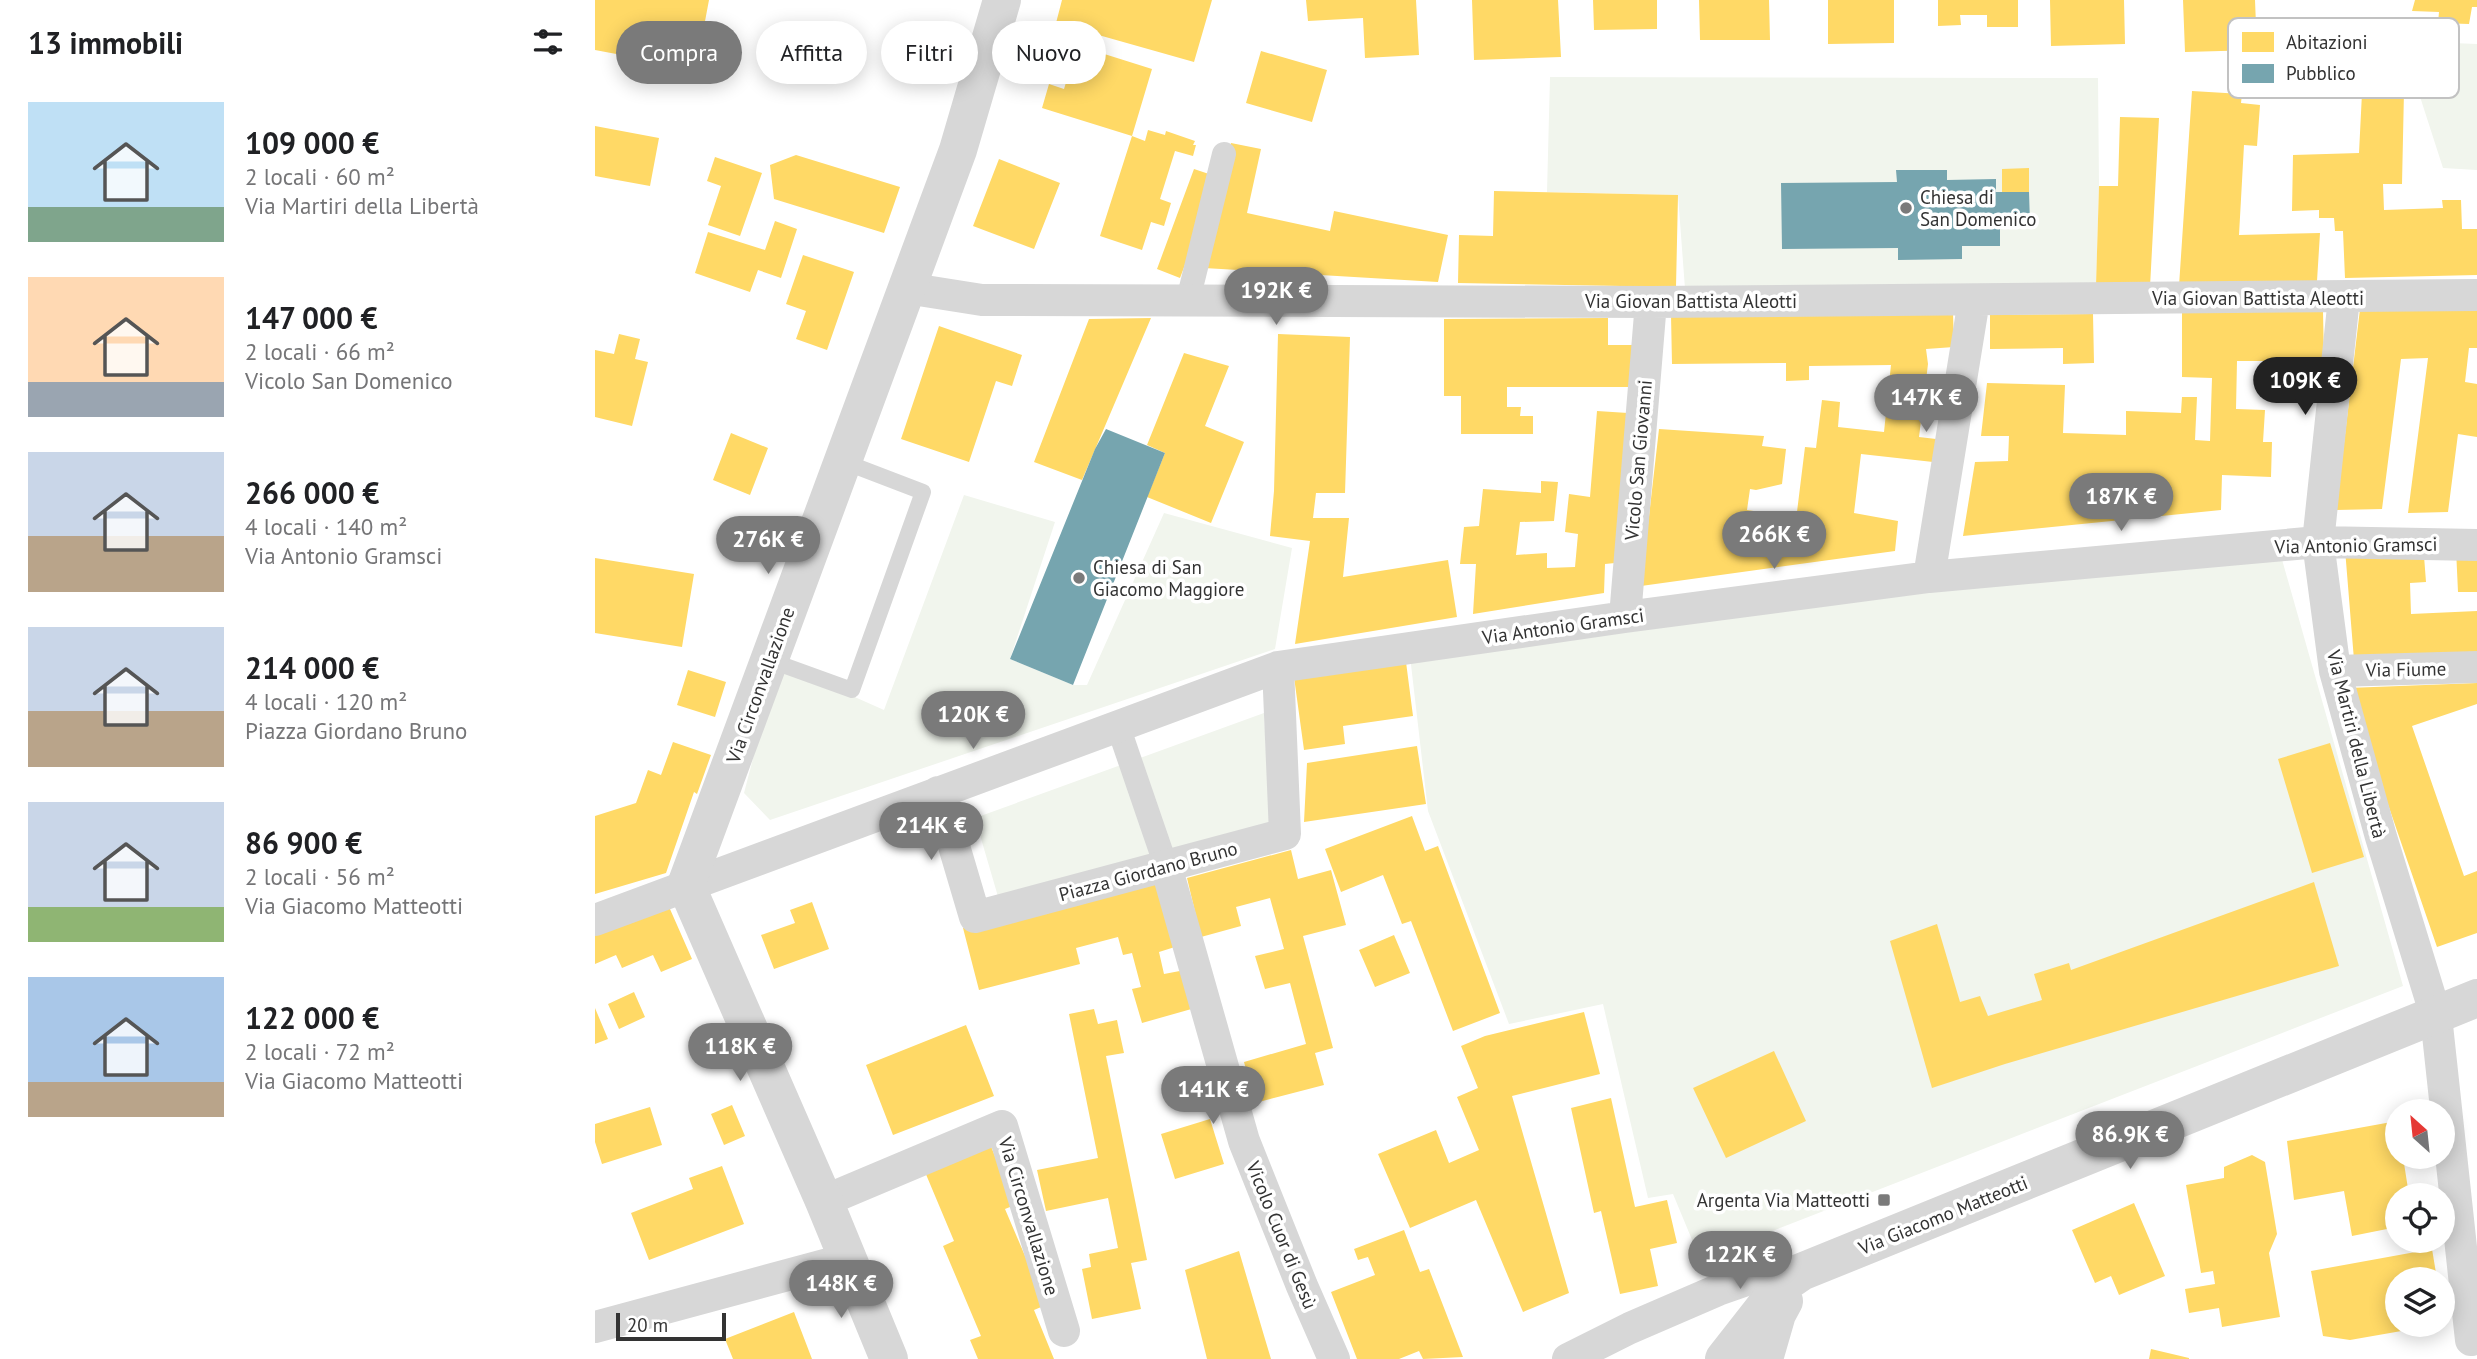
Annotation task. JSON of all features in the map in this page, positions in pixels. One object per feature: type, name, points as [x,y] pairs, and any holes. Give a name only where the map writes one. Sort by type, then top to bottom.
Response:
[{"type":"street","name":"Via Circonvallazione","points":[[686,885],[958,150],[1002,0]]},
{"type":"street","points":[[1188,300],[1224,154]]},
{"type":"street","name":"Via Giovan Battista Aleotti","points":[[906,288],[982,300],[1651,302],[2477,295]]},
{"type":"street","name":"Via Martiri della Libertà","points":[[2344,298],[2318,541],[2335,671],[2381,837],[2436,1016]]},
{"type":"street","points":[[1929,577],[1974,300]]},
{"type":"street","name":"Vicolo San Giovanni","points":[[1625,617],[1651,302]]},
{"type":"street","name":"Via Antonio Gramsci","points":[[595,920],[1278,667],[1929,577],[2318,541],[2477,545]]},
{"type":"street","name":"Piazza Giordano Bruno","points":[[938,792],[975,917],[1285,834],[1278,667]]},
{"type":"street","name":"Via Fiume","points":[[2335,671],[2477,667]]},
{"type":"street","points":[[1118,726],[1166,866]]},
{"type":"street","name":"Vicolo Cuor di Gesù","points":[[1166,866],[1244,1141],[1334,1359]]},
{"type":"street","points":[[686,885],[889,1359]]},
{"type":"street","name":"Via Giacomo Matteotti","points":[[1724,1359],[1782,1285],[1801,1272],[2477,998]]},
{"type":"street","points":[[2436,1016],[2471,1340]]},
{"type":"street","name":"Via Circonvallazione","points":[[824,1202],[1002,1126],[1064,1331]]},
{"type":"street","points":[[595,1327],[847,1259]]},
{"type":"street","points":[[1764,1359],[1777,1314],[1801,1272]]},
{"type":"street","name":"Via Giacomo Matteotti","points":[[1569,1359],[1630,1328],[1718,1290],[1764,1274],[1801,1272]]},
{"type":"lane","points":[[769,660],[852,690],[923,492],[842,461]]},
{"type":"shaded area","points":[[2459,43],[2477,44],[2477,170],[2443,168],[2420,98],[2459,98]]},
{"type":"shaded area","points":[[1550,77],[2098,78],[2096,285],[1686,302],[1678,195],[1547,192]]},
{"type":"shaded area","points":[[964,495],[1055,522],[1010,659],[1073,685],[1087,685],[1164,513],[1292,548],[1275,649],[770,820],[744,793],[778,663],[884,710]]},
{"type":"shaded area","points":[[2281,556],[2403,986],[1700,1259],[1673,1194],[1648,1198],[1603,1004],[1509,1024],[1428,811],[1410,656],[1928,590]]},
{"type":"shaded area","points":[[1264,713],[1270,826],[999,900],[975,818]]},
{"type":"building: Abitazioni","points":[[595,0],[709,0],[705,21],[616,21],[616,54],[595,50]]},
{"type":"building: Abitazioni","points":[[1062,0],[1212,0],[1194,62],[1106,37],[1106,21],[1057,21]]},
{"type":"building: Abitazioni","points":[[1306,0],[1416,0],[1419,55],[1365,58],[1363,18],[1308,21]]},
{"type":"building: Abitazioni","points":[[1472,0],[1558,0],[1561,57],[1474,60]]},
{"type":"building: Abitazioni","points":[[1593,0],[1657,0],[1657,29],[1594,30]]},
{"type":"building: Abitazioni","points":[[1699,0],[1769,0],[1770,40],[1700,40]]},
{"type":"building: Abitazioni","points":[[1828,0],[1894,0],[1894,43],[1828,44]]},
{"type":"building: Abitazioni","points":[[1938,0],[2018,0],[2018,27],[1987,27],[1987,15],[1960,15],[1961,25],[1938,26]]},
{"type":"building: Abitazioni","points":[[2050,0],[2124,0],[2125,44],[2051,46]]},
{"type":"building: Abitazioni","points":[[2183,0],[2255,0],[2256,18],[2228,18],[2228,51],[2185,52]]},
{"type":"building: Abitazioni","points":[[2415,0],[2477,0],[2477,7],[2472,7],[2469,24],[2459,24],[2459,18],[2438,18],[2439,12],[2412,11]]},
{"type":"building: Abitazioni","points":[[1261,51],[1327,70],[1312,122],[1246,103]]},
{"type":"building: Abitazioni","points":[[1106,55],[1152,69],[1132,136],[1042,108],[1049,84],[1064,89],[1066,84],[1106,84]]},
{"type":"building: Abitazioni","points":[[2192,91],[2228,93],[2228,98],[2242,98],[2241,103],[2260,105],[2257,146],[2244,145],[2239,235],[2320,233],[2317,281],[2179,286]]},
{"type":"building: Abitazioni","points":[[2362,98],[2404,98],[2402,184],[2383,184],[2384,210],[2443,208],[2442,200],[2461,200],[2462,229],[2477,229],[2477,275],[2345,278],[2343,231],[2335,231],[2334,218],[2319,218],[2319,210],[2292,211],[2293,155],[2359,153]]},
{"type":"building: Abitazioni","points":[[2120,117],[2159,118],[2150,287],[2096,285],[2099,186],[2118,186]]},
{"type":"building: Abitazioni","points":[[595,126],[659,138],[650,186],[595,176]]},
{"type":"building: Abitazioni","points":[[1148,130],[1165,135],[1166,131],[1195,141],[1193,145],[1196,145],[1193,156],[1175,151],[1160,199],[1171,203],[1164,226],[1151,222],[1142,250],[1100,236],[1132,136],[1145,141]]},
{"type":"building: Abitazioni","points":[[1231,143],[1261,149],[1247,213],[1330,231],[1334,211],[1448,235],[1438,282],[1204,268]]},
{"type":"building: Abitazioni","points":[[796,155],[900,187],[884,233],[774,199],[770,165]]},
{"type":"building: Abitazioni","points":[[715,157],[762,173],[740,236],[708,225],[721,186],[707,181]]},
{"type":"building: Abitazioni","points":[[999,159],[1060,183],[1034,249],[973,226]]},
{"type":"building: Abitazioni","points":[[2029,168],[2029,192],[2002,192],[2002,169]]},
{"type":"building: Abitazioni","points":[[1194,169],[1218,177],[1180,278],[1157,269]]},
{"type":"building: Abitazioni","points":[[1494,191],[1678,195],[1676,287],[1458,283],[1459,235],[1493,236]]},
{"type":"building: Abitazioni","points":[[775,221],[797,229],[781,278],[758,270],[750,292],[695,273],[708,232],[765,250]]},
{"type":"building: Abitazioni","points":[[803,255],[854,272],[827,350],[796,339],[806,311],[786,304]]},
{"type":"building: Abitazioni","points":[[2477,307],[2477,348],[2469,348],[2465,382],[2477,384],[2477,437],[2458,434],[2448,512],[2408,513],[2428,358],[2401,359],[2382,509],[2336,510],[2360,309]]},
{"type":"building: Abitazioni","points":[[2323,311],[2324,361],[2237,361],[2236,409],[2265,410],[2263,442],[2272,442],[2271,477],[2222,475],[2221,510],[1963,536],[1975,462],[2008,461],[2009,436],[1981,436],[1987,383],[2065,385],[2063,433],[2126,435],[2126,411],[2181,413],[2182,397],[2197,397],[2195,440],[2210,441],[2212,378],[2182,377],[2182,313]]},
{"type":"building: Abitazioni","points":[[1953,312],[1954,347],[1926,349],[1928,364],[1919,437],[1936,439],[1933,462],[1861,454],[1854,513],[1898,521],[1895,551],[1641,586],[1659,429],[1764,436],[1762,446],[1786,449],[1782,484],[1750,489],[1747,510],[1767,513],[1767,525],[1796,520],[1805,447],[1816,448],[1822,400],[1840,402],[1838,427],[1884,432],[1891,365],[1809,366],[1809,380],[1786,381],[1786,363],[1672,364],[1671,315]]},
{"type":"building: Abitazioni","points":[[2093,314],[2094,363],[2063,364],[2063,348],[1990,349],[1990,315]]},
{"type":"building: Abitazioni","points":[[1151,318],[1082,480],[1034,462],[1089,319]]},
{"type":"building: Abitazioni","points":[[1608,318],[1608,345],[1638,345],[1638,387],[1507,387],[1507,407],[1521,407],[1520,416],[1533,416],[1533,434],[1461,434],[1461,396],[1444,396],[1444,319]]},
{"type":"building: Abitazioni","points":[[939,326],[1022,355],[1012,386],[996,381],[969,462],[901,439]]},
{"type":"building: Abitazioni","points":[[619,334],[640,339],[635,359],[648,362],[632,426],[595,417],[595,350],[614,354]]},
{"type":"building: Abitazioni","points":[[1278,334],[1350,337],[1345,493],[1316,493],[1313,518],[1349,518],[1343,577],[1448,560],[1457,617],[1295,644],[1310,541],[1270,536],[1274,491]]},
{"type":"building: Abitazioni","points":[[1184,353],[1229,366],[1205,426],[1244,442],[1211,523],[1147,497],[1165,453],[1147,445]]},
{"type":"building: Abitazioni","points":[[1597,411],[1628,413],[1615,563],[1605,564],[1604,593],[1473,614],[1476,564],[1460,564],[1464,527],[1479,526],[1483,489],[1541,493],[1541,481],[1558,482],[1554,521],[1520,522],[1516,555],[1547,553],[1547,568],[1575,567],[1578,534],[1565,532],[1569,494],[1590,497]]},
{"type":"building: Abitazioni","points":[[731,433],[768,448],[750,495],[713,480]]},
{"type":"building: Abitazioni","points":[[2423,543],[2426,582],[2410,583],[2411,614],[2477,611],[2477,652],[2354,660],[2345,549]]},
{"type":"building: Abitazioni","points":[[2456,549],[2477,550],[2477,592],[2458,592]]},
{"type":"building: Abitazioni","points":[[595,558],[694,574],[682,647],[595,633]]},
{"type":"building: Abitazioni","points":[[1406,662],[1413,716],[1343,726],[1345,744],[1304,750],[1294,677]]},
{"type":"building: Abitazioni","points":[[688,670],[726,682],[715,717],[677,705]]},
{"type":"building: Abitazioni","points":[[2477,683],[2477,704],[2412,726],[2464,876],[2477,871],[2477,933],[2437,947],[2348,688]]},
{"type":"building: Abitazioni","points":[[673,742],[711,755],[697,794],[694,792],[666,873],[595,894],[595,816],[636,803],[648,770],[661,775]]},
{"type":"building: Abitazioni","points":[[2330,743],[2364,857],[2312,873],[2278,759]]},
{"type":"building: Abitazioni","points":[[1417,746],[1426,804],[1304,822],[1307,763]]},
{"type":"building: Abitazioni","points":[[1412,816],[1425,851],[1438,846],[1500,1013],[1453,1031],[1411,921],[1402,924],[1383,875],[1341,892],[1325,849]]},
{"type":"building: Abitazioni","points":[[1291,850],[1298,879],[1331,870],[1346,925],[1303,936],[1333,1048],[1315,1053],[1324,1085],[1255,1103],[1244,1062],[1306,1044],[1290,983],[1265,989],[1255,956],[1284,949],[1270,898],[1236,907],[1241,926],[1201,937],[1187,878]]},
{"type":"building: Abitazioni","points":[[1157,878],[1178,946],[1159,952],[1164,974],[1185,970],[1195,1008],[1142,1023],[1132,989],[1141,987],[1132,953],[1123,955],[1118,937],[1076,948],[1080,964],[979,990],[963,928]]},
{"type":"building: Abitazioni","points":[[2314,882],[2339,966],[1932,1088],[1890,941],[1937,924],[1960,1002],[1980,996],[1988,1016],[2042,1000],[2034,974],[2069,963],[2071,970]]},
{"type":"building: Abitazioni","points":[[666,900],[692,959],[661,972],[653,955],[622,968],[616,955],[595,964],[595,928]]},
{"type":"building: Abitazioni","points":[[812,902],[829,949],[774,969],[761,935],[795,923],[790,910]]},
{"type":"building: Abitazioni","points":[[1394,935],[1410,973],[1375,987],[1359,950]]},
{"type":"building: Abitazioni","points":[[634,992],[645,1017],[619,1029],[608,1004]]},
{"type":"building: Abitazioni","points":[[595,1008],[608,1039],[595,1044]]},
{"type":"building: Abitazioni","points":[[1094,1009],[1098,1024],[1117,1020],[1124,1053],[1106,1056],[1147,1260],[1131,1263],[1141,1309],[1092,1319],[1082,1269],[1091,1267],[1089,1254],[1118,1248],[1108,1198],[1046,1211],[1037,1170],[1098,1158],[1069,1014]]},
{"type":"building: Abitazioni","points":[[1584,1012],[1600,1074],[1512,1096],[1569,1293],[1523,1312],[1476,1200],[1410,1228],[1378,1154],[1436,1130],[1449,1163],[1479,1150],[1457,1097],[1478,1088],[1461,1046],[1485,1036]]},
{"type":"building: Abitazioni","points":[[966,1025],[994,1096],[893,1135],[866,1065]]},
{"type":"building: Abitazioni","points":[[1774,1051],[1806,1121],[1726,1158],[1693,1088]]},
{"type":"building: Abitazioni","points":[[1611,1098],[1635,1207],[1667,1200],[1677,1243],[1650,1249],[1658,1286],[1620,1294],[1601,1211],[1594,1213],[1571,1108]]},
{"type":"building: Abitazioni","points":[[732,1105],[745,1136],[724,1145],[711,1114]]},
{"type":"building: Abitazioni","points":[[650,1107],[662,1145],[602,1164],[595,1142],[595,1124]]},
{"type":"building: Abitazioni","points":[[1210,1119],[1224,1164],[1175,1179],[1161,1134]]},
{"type":"building: Abitazioni","points":[[2385,1123],[2385,1169],[2405,1169],[2407,1183],[2385,1183],[2385,1229],[2352,1236],[2344,1191],[2294,1200],[2287,1141]]},
{"type":"building: Abitazioni","points":[[990,1144],[1015,1205],[1005,1209],[1046,1305],[1034,1310],[1054,1359],[978,1359],[970,1340],[981,1336],[943,1246],[954,1241],[925,1172]]},
{"type":"building: Abitazioni","points":[[2252,1155],[2265,1162],[2277,1234],[2269,1253],[2280,1317],[2222,1327],[2219,1308],[2189,1313],[2185,1289],[2215,1284],[2213,1271],[2201,1273],[2186,1185],[2224,1178],[2224,1167]]},
{"type":"building: Abitazioni","points":[[722,1166],[744,1224],[649,1260],[631,1213],[693,1189],[689,1178]]},
{"type":"building: Abitazioni","points":[[2134,1203],[2165,1276],[2119,1295],[2111,1276],[2095,1283],[2072,1230]]},
{"type":"building: Abitazioni","points":[[1404,1230],[1420,1272],[1429,1269],[1463,1357],[1423,1359],[1419,1351],[1399,1359],[1357,1359],[1331,1292],[1375,1275],[1368,1257],[1358,1260],[1354,1249]]},
{"type":"building: Abitazioni","points":[[1239,1251],[1271,1359],[1207,1359],[1185,1270]]},
{"type":"building: Abitazioni","points":[[2410,1253],[2433,1253],[2435,1267],[2385,1267],[2385,1334],[2350,1340],[2323,1336],[2311,1271]]},
{"type":"building: Abitazioni","points":[[794,1312],[812,1359],[733,1359],[725,1339]]},
{"type":"building: Abitazioni","points":[[2151,1349],[2189,1358],[2189,1359],[2149,1359]]},
{"type":"building: Pubblico","name":"Chiesa di San Domenico","points":[[1896,170],[1947,170],[1947,180],[1996,179],[1996,192],[2029,192],[2030,223],[2000,224],[2000,246],[1962,246],[1962,259],[1898,260],[1898,248],[1782,249],[1781,183],[1897,182]]},
{"type":"building: Pubblico","name":"Chiesa di San Giacomo Maggiore","points":[[1106,429],[1165,453],[1073,685],[1010,659],[1095,449]]},
{"type":"place","name":"Chiesa di San Domenico","points":[[1906,208]]},
{"type":"place","name":"Chiesa di San Giacomo Maggiore","points":[[1079,578]]},
{"type":"place","name":"Argenta Via Matteotti","points":[[1884,1200]]}]
